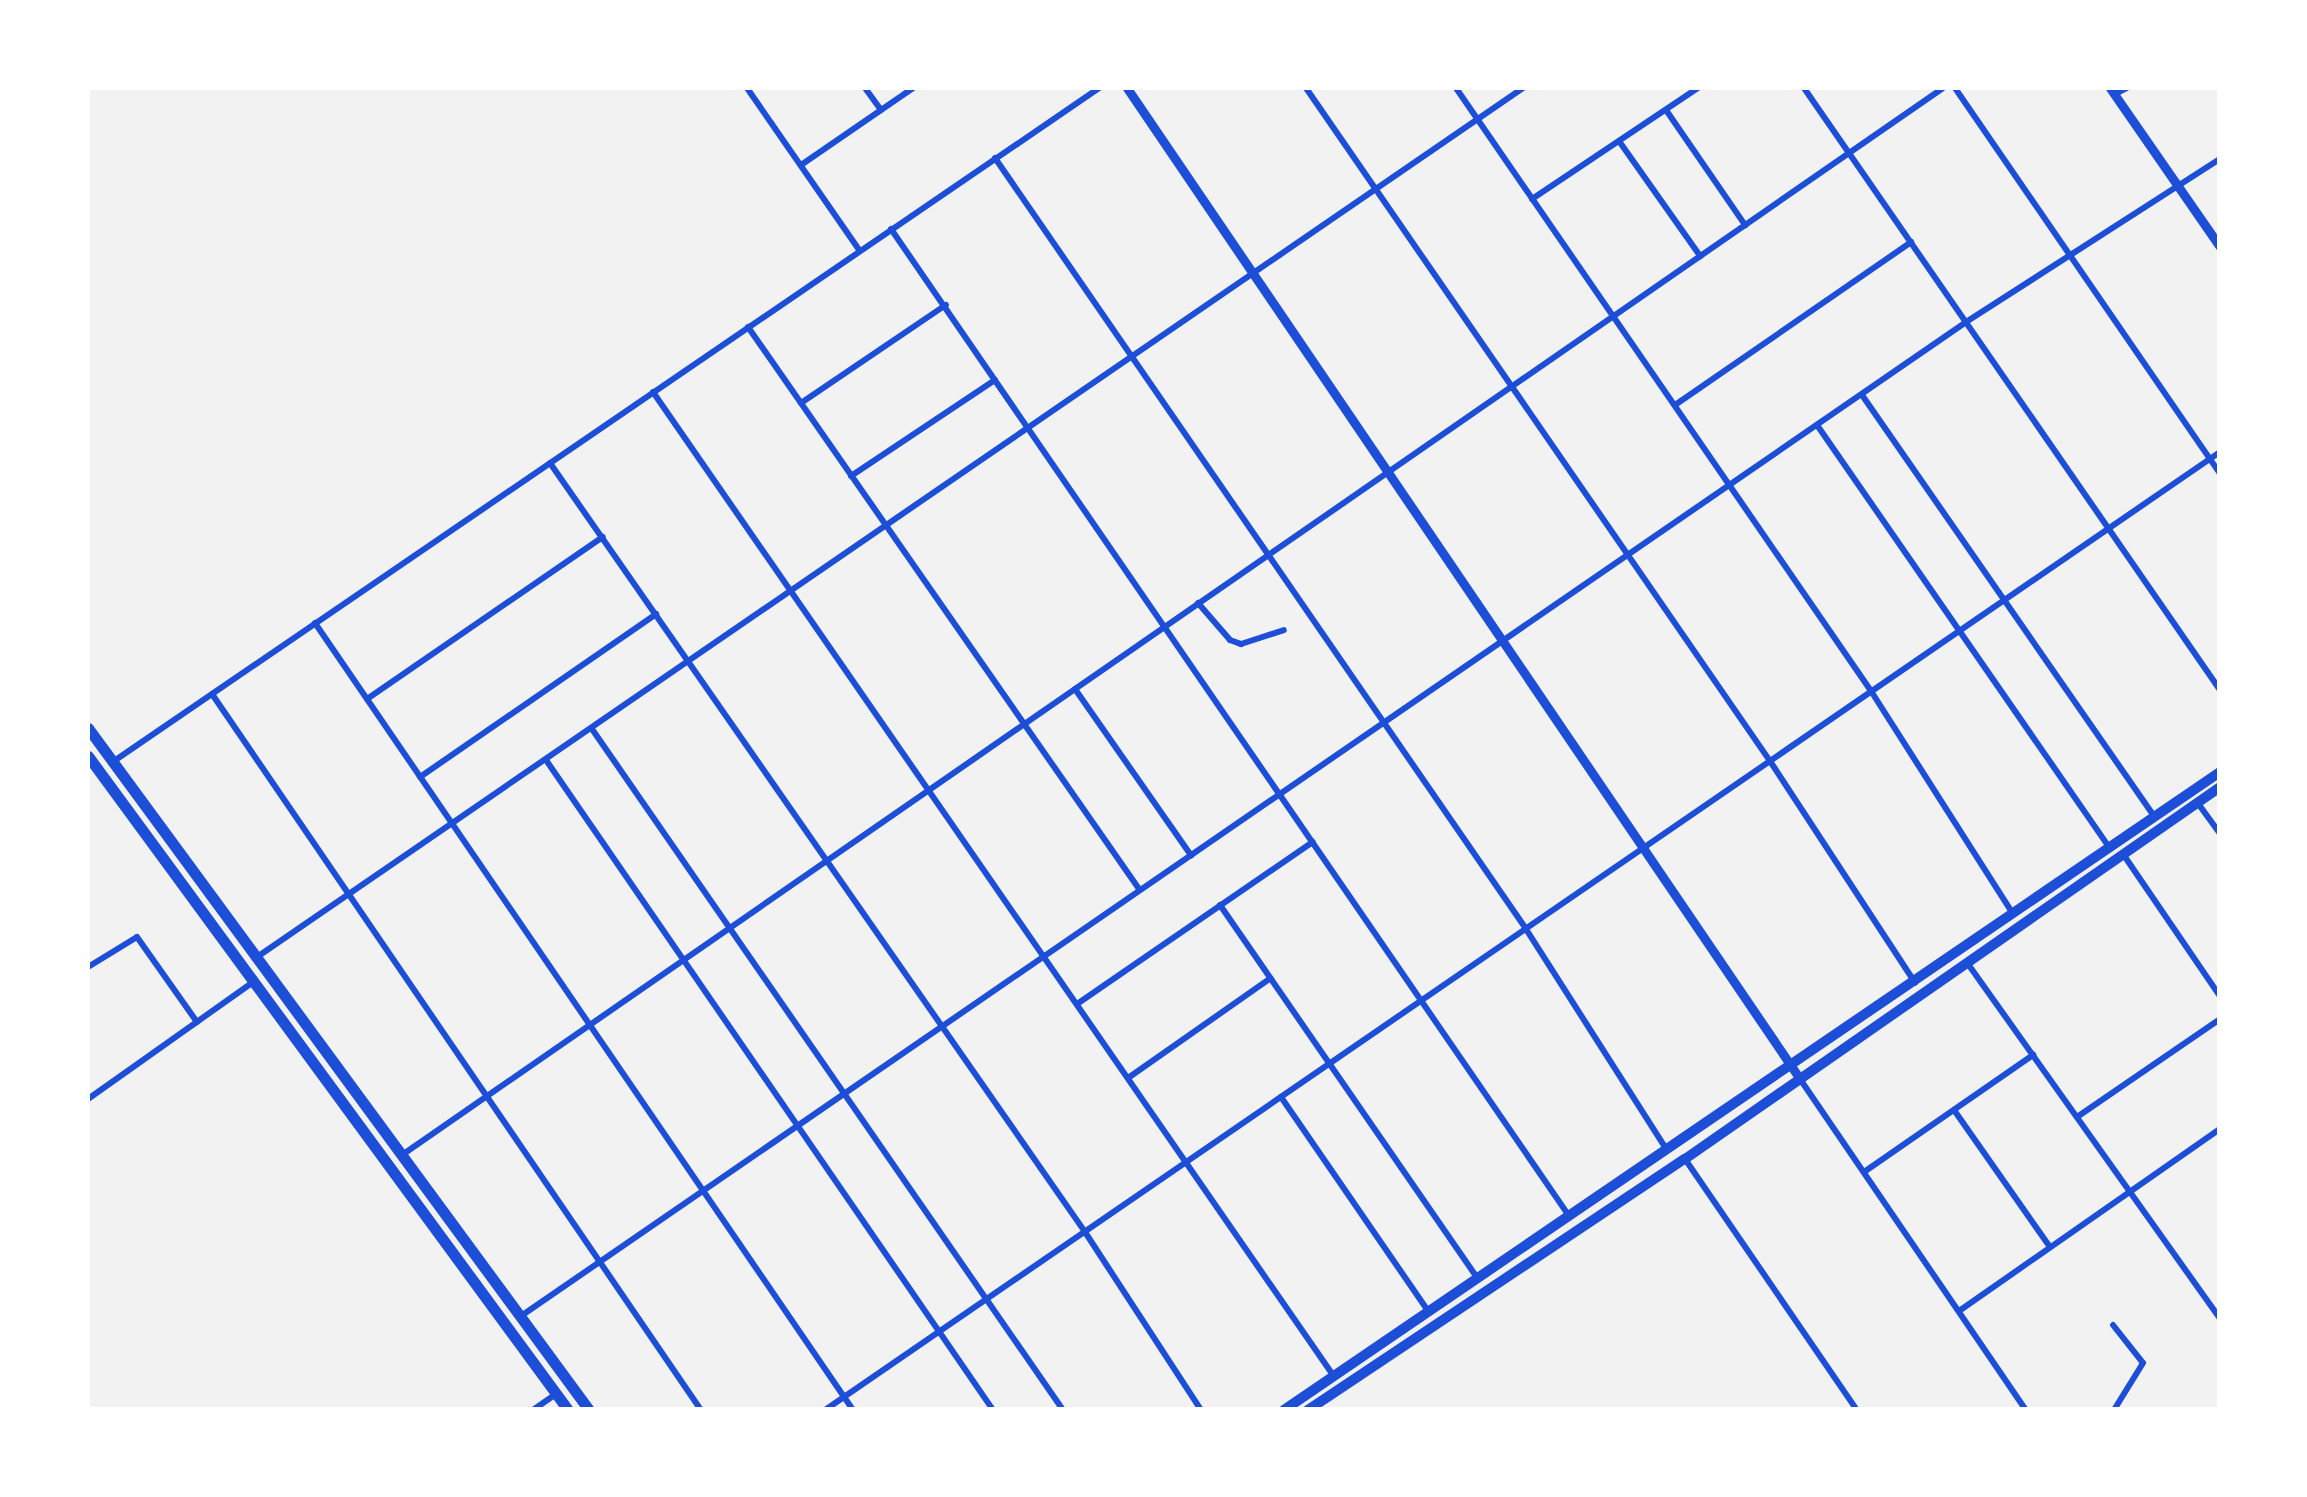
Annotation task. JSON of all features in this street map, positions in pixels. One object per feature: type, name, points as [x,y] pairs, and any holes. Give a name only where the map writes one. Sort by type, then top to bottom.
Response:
[{"type":"main road","points":[[88,728],[589,1410]]},
{"type":"main road","points":[[88,756],[568,1410]]},
{"type":"main road","points":[[1284,1410],[1915,984],[2220,772]]},
{"type":"main road","points":[[1308,1410],[1800,1080],[2220,787]]},
{"type":"street","points":[[748,88],[860,251]]},
{"type":"street","points":[[865,88],[881,110]]},
{"type":"street","points":[[800,165],[913,88]]},
{"type":"street","points":[[114,761],[1098,88]]},
{"type":"street","points":[[1127,88],[2026,1410]]},
{"type":"street","points":[[1306,88],[1770,760],[1915,984]]},
{"type":"street","points":[[1456,88],[1872,691],[2014,915]]},
{"type":"street","points":[[256,958],[1524,88]]},
{"type":"street","points":[[1532,199],[1698,88]]},
{"type":"street","points":[[1804,88],[2220,690]]},
{"type":"street","points":[[400,1156],[1943,88]]},
{"type":"street","points":[[1955,88],[2071,251],[2220,473]]},
{"type":"street","points":[[2126,88],[2112,91],[2220,247]]},
{"type":"street","points":[[1666,110],[1744,225]]},
{"type":"street","points":[[1619,140],[1700,256]]},
{"type":"street","points":[[995,158],[1526,928],[1667,1151]]},
{"type":"street","points":[[520,1317],[841,1091],[1384,724],[1966,322],[2071,251],[2220,159]]},
{"type":"street","points":[[892,229],[1161,629],[1281,792],[1570,1217]]},
{"type":"street","points":[[1675,405],[1911,242]]},
{"type":"street","points":[[801,403],[946,305]]},
{"type":"street","points":[[748,327],[1139,889]]},
{"type":"street","points":[[852,476],[996,380]]},
{"type":"street","points":[[654,392],[1333,1375]]},
{"type":"street","points":[[1862,395],[2155,817]]},
{"type":"street","points":[[1817,425],[2110,848]]},
{"type":"street","points":[[826,1410],[2220,452]]},
{"type":"street","points":[[550,462],[1085,1232],[1201,1410]]},
{"type":"street","points":[[367,699],[603,537]]},
{"type":"street","points":[[1198,604],[1230,640],[1242,644],[1284,630]]},
{"type":"street","points":[[420,777],[656,614]]},
{"type":"street","points":[[315,623],[853,1410]]},
{"type":"street","points":[[1075,689],[1191,855]]},
{"type":"street","points":[[212,694],[602,1258],[702,1410]]},
{"type":"street","points":[[592,728],[1063,1410]]},
{"type":"street","points":[[546,760],[993,1410]]},
{"type":"street","points":[[2197,802],[2220,834]]},
{"type":"street","points":[[1077,1004],[1312,842]]},
{"type":"street","points":[[2123,854],[2220,996]]},
{"type":"street","points":[[1220,905],[1477,1278]]},
{"type":"street","points":[[88,967],[137,937],[197,1022]]},
{"type":"street","points":[[1968,964],[2220,1319]]},
{"type":"street","points":[[1128,1078],[1271,978]]},
{"type":"street","points":[[88,1099],[254,982]]},
{"type":"street","points":[[2076,1117],[2220,1019]]},
{"type":"street","points":[[1864,1172],[2033,1056]]},
{"type":"street","points":[[1280,1097],[1428,1311]]},
{"type":"street","points":[[1954,1110],[2050,1247]]},
{"type":"street","points":[[1959,1311],[2220,1128]]},
{"type":"street","points":[[1684,1159],[1857,1410]]},
{"type":"street","points":[[2113,1325],[2143,1363],[2114,1410]]},
{"type":"street","points":[[533,1410],[556,1394]]}]
